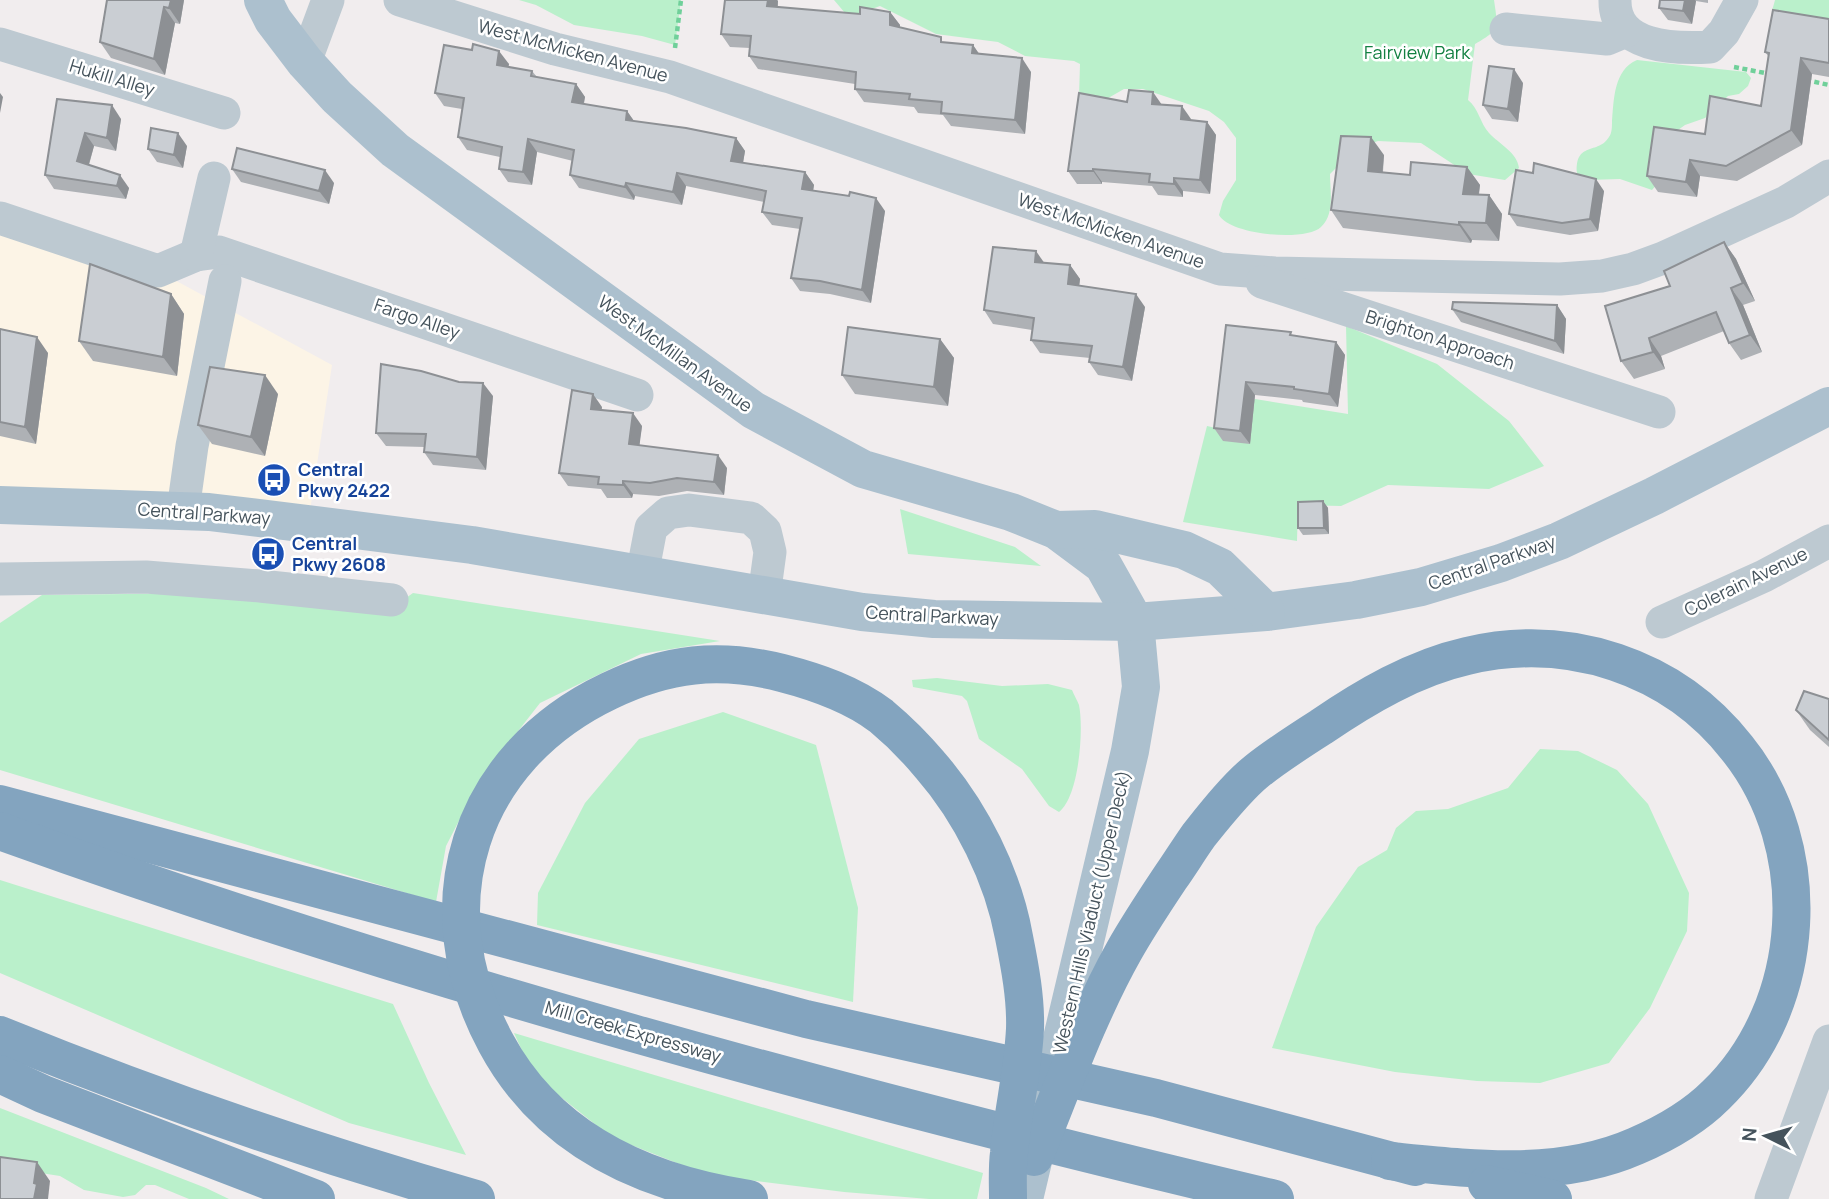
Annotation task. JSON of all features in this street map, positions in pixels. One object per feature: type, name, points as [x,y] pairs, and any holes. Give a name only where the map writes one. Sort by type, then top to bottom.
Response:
[{"type":"highway","points":[[1034,1157],[1076,1053],[1122,955],[1198,836],[1254,774],[1355,703],[1416,673],[1464,656],[1508,648],[1552,648],[1586,653],[1620,662],[1675,689],[1704,712],[1739,749],[1761,784],[1782,838],[1792,905],[1790,947],[1779,996],[1762,1034],[1742,1065],[1714,1097],[1676,1124],[1635,1146],[1587,1162],[1534,1169],[1470,1169],[1390,1161]]},
{"type":"highway","points":[[749,1199],[708,1193],[647,1174],[597,1150],[542,1107],[505,1059],[482,1017],[474,995],[464,948],[460,909],[463,871],[469,847],[482,810],[508,772],[539,735],[569,713],[639,677],[692,664],[738,664],[762,668],[811,680],[846,695],[878,714],[906,738],[948,785],[976,832],[1001,886],[1014,933],[1025,1027],[1008,1156],[1008,1199]]},
{"type":"highway","points":[[0,804],[806,1019],[1156,1098],[1390,1161],[1553,1199]]},
{"type":"highway","name":"Mill Creek Expressway","points":[[0,831],[144,883],[336,945],[594,1021],[872,1098],[1275,1199]]},
{"type":"highway","points":[[0,1035],[249,1128],[475,1199]]},
{"type":"highway","points":[[0,1074],[43,1094],[316,1199]]},
{"type":"main road","name":"West McMillan Avenue","points":[[263,0],[273,20],[305,62],[337,97],[394,150],[753,410],[819,448],[863,469],[1011,512],[1056,530],[1103,565],[1136,622]]},
{"type":"main road","name":"Central Parkway","points":[[0,505],[209,512],[472,545],[862,612],[934,620],[1136,622],[1266,612],[1382,595],[1421,587],[1502,563],[1559,541],[1654,496],[1829,406]]},
{"type":"main road","points":[[1056,530],[1095,528],[1184,550],[1220,567],[1266,612]]},
{"type":"main road","name":"Western Hills Viaduct (Upper Deck)","points":[[1024,1199],[1130,751],[1141,687],[1136,622]]},
{"type":"street","points":[[305,62],[328,0]]},
{"type":"street","name":"West McMicken Avenue","points":[[400,0],[555,50],[670,77],[1220,269],[1546,279],[1602,276],[1663,258],[1786,202],[1829,176]]},
{"type":"street","points":[[1615,0],[1616,17],[1626,32],[1641,41],[1689,48],[1710,47],[1724,32],[1742,0]]},
{"type":"street","points":[[1506,29],[1607,39],[1626,32]]},
{"type":"street","name":"Hukill Alley","points":[[0,44],[224,113]]},
{"type":"street","points":[[0,218],[158,271],[196,255],[215,178]]},
{"type":"street","name":"Fargo Alley","points":[[196,255],[219,252],[637,395]]},
{"type":"street","name":"Brighton Approach","points":[[1220,269],[1659,412]]},
{"type":"street","points":[[183,510],[192,446],[225,281]]},
{"type":"street","points":[[642,575],[650,528],[668,513],[689,510],[751,518],[765,531],[770,552],[764,596]]},
{"type":"street","name":"Colerain Avenue","points":[[1661,622],[1764,576],[1829,541]]},
{"type":"street","points":[[0,579],[146,578],[260,586],[392,600]]},
{"type":"street","points":[[1772,1199],[1822,1079],[1829,1041]]},
{"type":"path","points":[[670,77],[681,0]]},
{"type":"path","points":[[1710,47],[1722,64],[1776,75]]},
{"type":"path","points":[[1802,80],[1829,85]]},
{"type":"shaded area","points":[[0,218],[158,271],[332,365],[308,524],[0,505]]},
{"type":"green space","points":[[519,0],[681,0],[675,45],[642,36],[574,25],[536,5]]},
{"type":"green space","name":"Fairview Park","points":[[834,0],[1494,0],[1495,27],[1489,35],[1475,44],[1468,100],[1489,133],[1515,157],[1519,168],[1505,180],[1468,174],[1421,143],[1378,141],[1355,149],[1330,174],[1330,209],[1321,227],[1313,232],[1300,234],[1252,232],[1226,222],[1219,215],[1223,201],[1236,180],[1236,138],[1224,122],[1209,111],[1143,89],[1124,89],[1103,101],[1079,97],[1080,64],[1074,61],[1025,56],[998,42],[936,34],[880,6],[869,10],[851,31],[845,13]]},
{"type":"green space","points":[[1775,0],[1829,0],[1829,21],[1779,18],[1772,11]]},
{"type":"green space","points":[[1637,60],[1746,72],[1751,78],[1748,86],[1739,94],[1728,96],[1705,118],[1685,125],[1668,137],[1657,184],[1652,190],[1620,179],[1587,180],[1577,173],[1577,163],[1583,152],[1599,146],[1610,135],[1617,86],[1624,71]]},
{"type":"green space","points":[[1346,326],[1437,364],[1509,421],[1544,466],[1489,489],[1388,485],[1341,506],[1298,505],[1297,541],[1183,522],[1207,426],[1225,430],[1255,399],[1348,414]]},
{"type":"green space","points":[[900,509],[1015,547],[1041,566],[908,554]]},
{"type":"green space","points":[[209,593],[386,612],[413,593],[720,641],[641,654],[540,703],[480,780],[446,846],[436,902],[0,770],[0,623],[42,595]]},
{"type":"green space","points":[[937,678],[1002,686],[1048,684],[1072,690],[1079,705],[1080,745],[1071,792],[1059,812],[1049,806],[1022,769],[979,739],[967,701],[962,696],[913,687],[912,680]]},
{"type":"green space","points":[[723,712],[816,745],[858,908],[853,1002],[537,925],[538,893],[585,803],[639,739]]},
{"type":"green space","points":[[1540,749],[1578,751],[1617,770],[1648,804],[1689,893],[1687,931],[1650,1008],[1609,1063],[1540,1083],[1477,1081],[1395,1072],[1272,1048],[1316,927],[1358,867],[1387,850],[1396,828],[1416,811],[1448,809],[1508,788]]},
{"type":"green space","points":[[0,880],[393,1004],[466,1155],[349,1123],[0,973]]},
{"type":"green space","points":[[514,1033],[983,1173],[977,1199],[929,1199],[844,1192],[707,1175],[611,1137],[533,1075]]},
{"type":"green space","points":[[0,1108],[229,1199],[189,1199],[155,1185],[146,1185],[135,1195],[123,1197],[84,1190],[60,1176],[28,1171],[0,1157]]},
{"type":"building","points":[[107,0],[171,0],[169,8],[164,7],[154,59],[100,42]]},
{"type":"building","points":[[725,0],[768,0],[767,6],[860,14],[860,7],[890,12],[890,25],[941,37],[941,42],[973,45],[972,53],[1022,58],[1015,120],[941,113],[942,102],[909,99],[910,94],[855,89],[856,72],[749,56],[751,36],[721,34]]},
{"type":"building","points":[[1660,0],[1685,0],[1683,11],[1659,8]]},
{"type":"building","points":[[1773,10],[1829,19],[1829,63],[1801,58],[1791,130],[1726,166],[1690,160],[1686,182],[1647,176],[1654,127],[1705,134],[1710,96],[1761,106],[1769,53],[1765,52]]},
{"type":"building","points":[[473,44],[499,51],[497,65],[532,71],[531,76],[576,84],[572,102],[627,111],[626,120],[736,138],[731,161],[805,172],[802,189],[849,196],[850,192],[876,198],[862,290],[791,278],[802,218],[762,212],[766,191],[677,173],[673,192],[626,183],[625,187],[570,175],[574,150],[528,139],[523,172],[499,169],[502,147],[458,137],[464,98],[435,93],[444,45],[472,50]]},
{"type":"building","points":[[1489,66],[1514,69],[1508,109],[1483,105]]},
{"type":"building","points":[[1129,90],[1153,92],[1152,104],[1182,106],[1181,119],[1207,122],[1200,180],[1174,178],[1174,184],[1149,182],[1150,174],[1093,169],[1068,171],[1079,93],[1127,102]]},
{"type":"building","points":[[57,99],[112,105],[107,138],[85,133],[77,161],[120,175],[117,186],[45,175]]},
{"type":"building","points":[[151,128],[178,133],[174,155],[148,149]]},
{"type":"building","points":[[1341,136],[1371,137],[1368,171],[1410,175],[1411,162],[1467,167],[1463,194],[1489,195],[1486,223],[1459,222],[1459,225],[1331,210]]},
{"type":"building","points":[[237,148],[325,170],[319,191],[232,169]]},
{"type":"building","points":[[1534,163],[1596,179],[1590,219],[1562,223],[1509,214],[1516,170],[1533,173]]},
{"type":"building","points":[[1724,242],[1743,283],[1731,288],[1750,335],[1729,343],[1716,312],[1649,338],[1653,352],[1621,361],[1605,306],[1670,286],[1664,271]]},
{"type":"building","points":[[993,247],[1036,251],[1035,262],[1070,265],[1068,284],[1136,294],[1123,367],[1089,362],[1092,346],[1031,340],[1034,318],[984,310]]},
{"type":"building","points":[[90,264],[171,294],[163,357],[79,341]]},
{"type":"building","points":[[1453,302],[1557,305],[1555,341],[1452,309]]},
{"type":"building","points":[[1226,325],[1291,332],[1290,335],[1336,342],[1329,394],[1246,382],[1240,431],[1214,428]]},
{"type":"building","points":[[848,327],[940,339],[934,387],[842,375]]},
{"type":"building","points":[[0,329],[37,337],[25,427],[0,422]]},
{"type":"building","points":[[381,364],[421,371],[459,382],[483,383],[477,457],[424,452],[426,434],[376,433]]},
{"type":"building","points":[[210,367],[265,375],[251,437],[198,425]]},
{"type":"building","points":[[572,390],[593,394],[591,409],[633,413],[629,444],[718,455],[714,482],[677,478],[650,483],[623,481],[623,485],[598,484],[599,477],[559,473]]},
{"type":"building","points":[[1323,501],[1324,528],[1298,528],[1298,502]]},
{"type":"building","points":[[1804,691],[1829,699],[1829,740],[1796,710]]},
{"type":"building","points":[[0,1157],[37,1162],[34,1199],[0,1199]]},
{"type":"place","name":"Central Pkwy 2422","points":[[274,480]]},
{"type":"place","name":"Central Pkwy 2608","points":[[268,554]]}]
